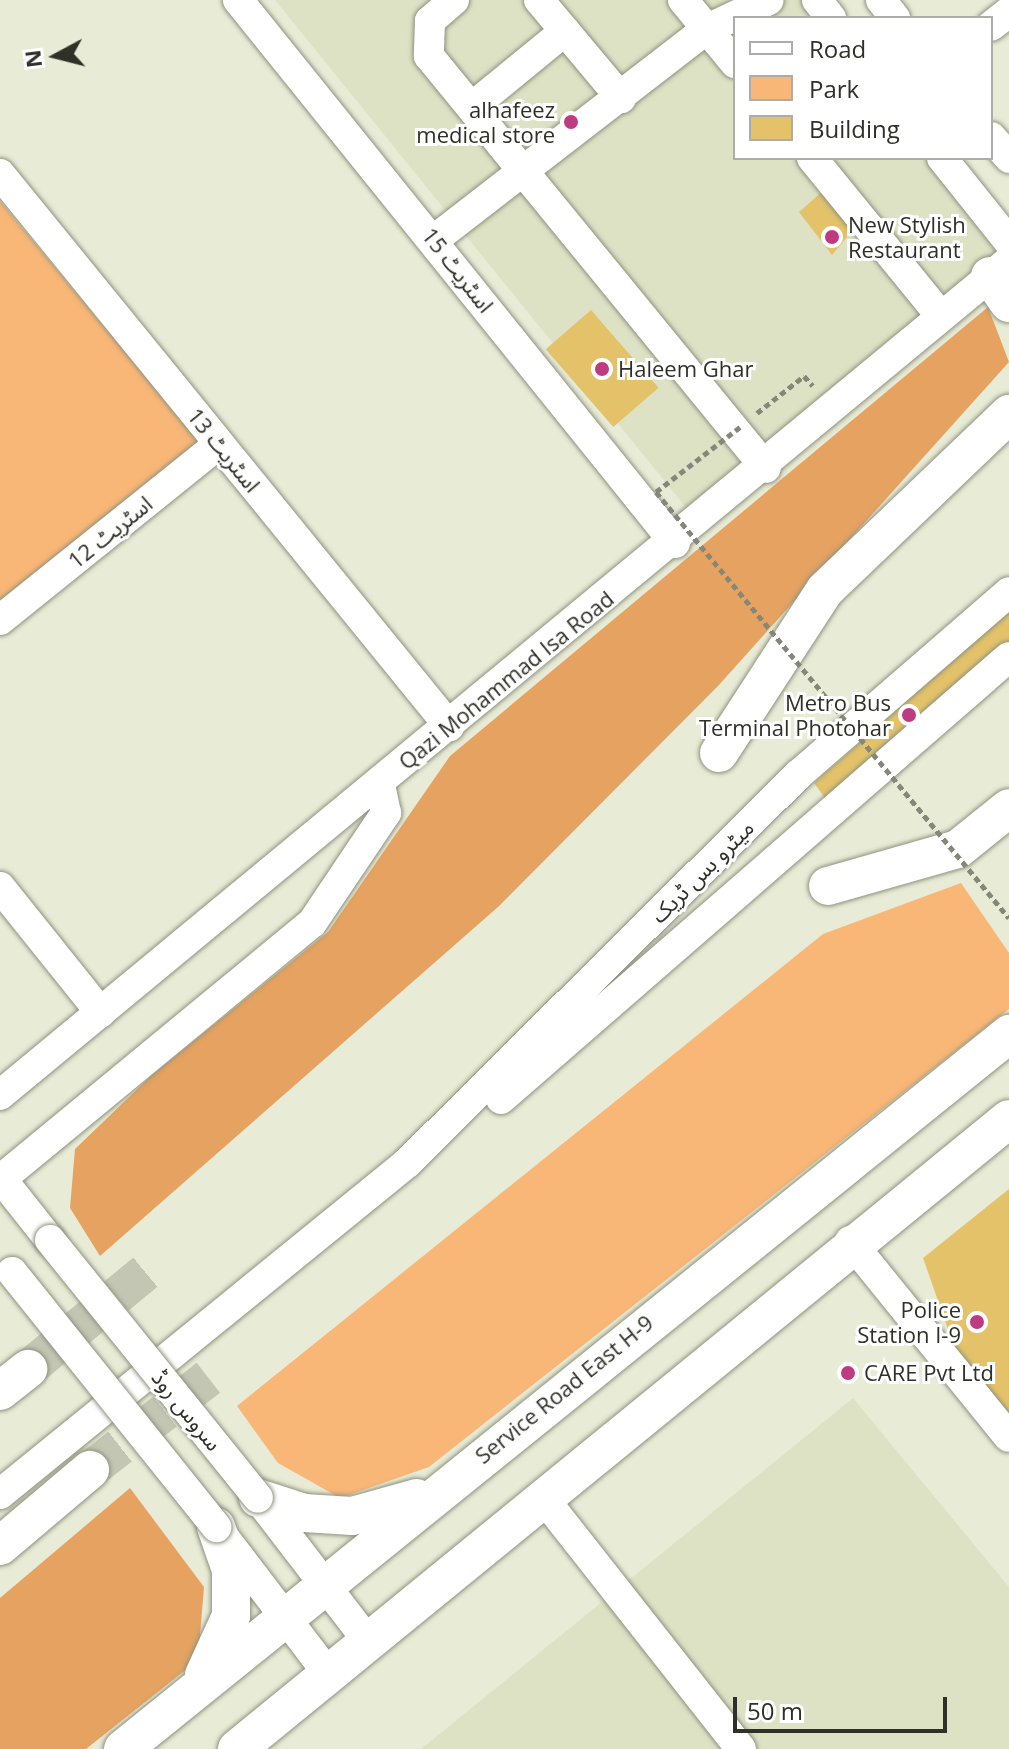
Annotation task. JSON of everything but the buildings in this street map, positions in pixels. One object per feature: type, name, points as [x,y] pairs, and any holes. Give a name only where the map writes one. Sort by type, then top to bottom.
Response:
[{"type":"main road","points":[[719,753],[825,590],[1009,414]]},
{"type":"main road","points":[[828,886],[958,849],[1009,808]]},
{"type":"main road","name":"Service Road East H-9","points":[[123,1749],[444,1484],[1009,1034]]},
{"type":"main road","points":[[237,1749],[545,1500],[850,1241],[1009,1119]]},
{"type":"main road","points":[[0,1546],[90,1470]]},
{"type":"main road","points":[[258,1498],[304,1513],[352,1516],[400,1506],[444,1484]]},
{"type":"main road","points":[[188,1696],[216,1660],[231,1616],[231,1570],[216,1527]]},
{"type":"street","name":"اسٹریٹ 15","points":[[238,0],[435,239],[675,543]]},
{"type":"street","points":[[454,0],[430,21],[425,38],[429,56],[766,468]]},
{"type":"street","points":[[539,0],[621,98]]},
{"type":"street","points":[[683,0],[733,61]]},
{"type":"street","points":[[735,16],[769,0]]},
{"type":"street","points":[[817,0],[829,16]]},
{"type":"street","points":[[881,0],[893,16]]},
{"type":"street","points":[[993,24],[1009,12]]},
{"type":"street","points":[[435,239],[707,29],[733,17]]},
{"type":"street","points":[[472,107],[565,31]]},
{"type":"street","points":[[993,139],[1009,158]]},
{"type":"street","points":[[814,160],[940,315]]},
{"type":"street","points":[[944,160],[1009,242]]},
{"type":"street","name":"اسٹریٹ 13","points":[[0,174],[449,726]]},
{"type":"street","name":"Qazi Mohammad Isa Road","points":[[0,1095],[766,468],[940,315],[1003,280]]},
{"type":"street","name":"اسٹریٹ 12","points":[[0,620],[219,444]]},
{"type":"street","name":"میٹرو بس ٹریک","points":[[0,1494],[407,1163],[798,775],[1009,592]]},
{"type":"street","name":"میٹرو بس ٹریک","points":[[407,1163],[465,1129],[1009,657]]},
{"type":"street","name":"سروس روڈ","points":[[350,1660],[324,1583],[0,1178],[312,923],[386,813],[380,784]]},
{"type":"street","points":[[0,887],[101,1013]]},
{"type":"street","points":[[850,1241],[1009,1437]]},
{"type":"street","points":[[6,1265],[285,1614],[350,1660]]},
{"type":"street","points":[[545,1500],[741,1749]]},
{"type":"path","points":[[804,376],[656,492],[1009,918]]},
{"type":"shaded area","points":[[275,0],[802,0],[815,16],[733,16],[733,160],[933,160],[1007,252],[688,510]]},
{"type":"shaded area","points":[[988,307],[1009,362],[718,686],[498,907],[100,1256],[70,1208],[75,1149],[152,1075],[328,932],[450,756]]},
{"type":"shaded area","points":[[853,1398],[1009,1587],[1009,1749],[421,1749]]},
{"type":"shaded area","points":[[130,1488],[204,1587],[198,1660],[86,1749],[0,1749],[0,1598]]},
{"type":"green space","points":[[0,201],[203,446],[0,606]]},
{"type":"green space","points":[[961,883],[1009,953],[1009,1009],[429,1467],[340,1498],[278,1463],[237,1406],[823,934]]},
{"type":"tunnel","points":[[28,1369],[153,1266]]},
{"type":"tunnel","points":[[90,1470],[208,1378]]},
{"type":"place","name":"alhafeez medical store","points":[[571,122]]},
{"type":"place","name":"New Stylish Restaurant","points":[[832,237]]},
{"type":"place","name":"Haleem Ghar","points":[[602,369]]},
{"type":"place","name":"Metro Bus Terminal Photohar","points":[[909,715]]},
{"type":"place","name":"Police Station I-9","points":[[977,1322]]},
{"type":"place","name":"CARE Pvt Ltd","points":[[848,1373]]}]
